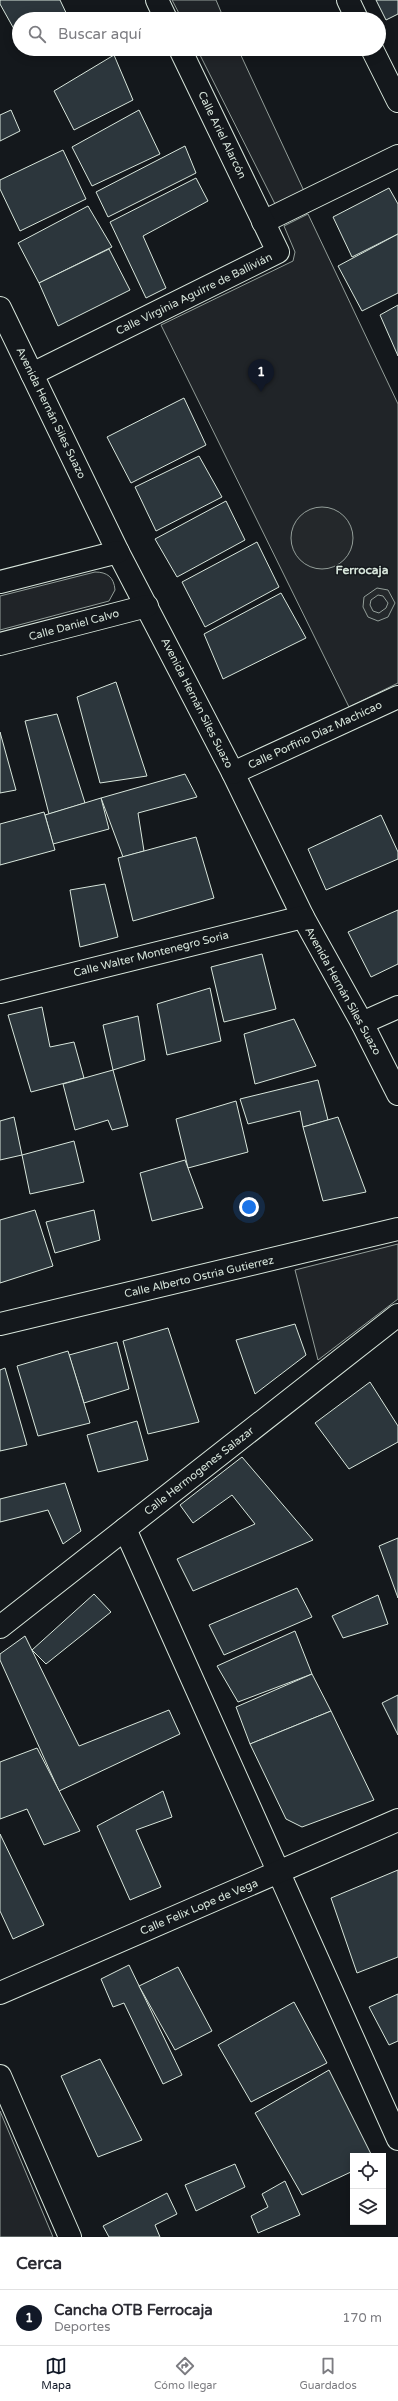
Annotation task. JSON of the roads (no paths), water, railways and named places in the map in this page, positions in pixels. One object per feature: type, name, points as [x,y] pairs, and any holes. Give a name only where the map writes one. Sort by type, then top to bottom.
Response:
[{"type":"street","points":[[157,0],[163,12]]},
{"type":"street","points":[[348,0],[354,12]]},
{"type":"street","name":"Calle Ariel Alarcón","points":[[183,56],[263,222]]},
{"type":"street","points":[[376,56],[398,101]]},
{"type":"street","points":[[263,222],[398,156]]},
{"type":"street","name":"Calle Virginia Aguirre de Ballivián","points":[[32,374],[278,252],[263,222]]},
{"type":"street","name":"Avenida Hernán Siles Suazo","points":[[0,308],[118,552],[233,773],[302,917],[362,1024],[398,1094]]},
{"type":"street","points":[[0,582],[118,552]]},
{"type":"street","name":"Calle Daniel Calvo","points":[[0,644],[147,606]]},
{"type":"street","name":"Calle Porfirio Díaz Machicao","points":[[233,773],[398,698]]},
{"type":"street","name":"Calle Walter Montenegro Soria","points":[[0,992],[302,917]]},
{"type":"street","points":[[362,1024],[398,1007]]},
{"type":"street","name":"Calle Alberto Ostria Gutierrez","points":[[0,1324],[398,1229]]},
{"type":"street","name":"Calle Hermogenes Salazar","points":[[0,1627],[398,1315]]},
{"type":"street","points":[[125,1529],[398,2139]]},
{"type":"street","name":"Calle Felix Lope de Vega","points":[[0,1993],[398,1820]]},
{"type":"street","points":[[0,2076],[70,2237]]},
{"type":"place","name":"Cancha OTB Ferrocaja","points":[[261,392]]},
{"type":"district","name":"Ferrocaja","points":[[362,570]]}]
